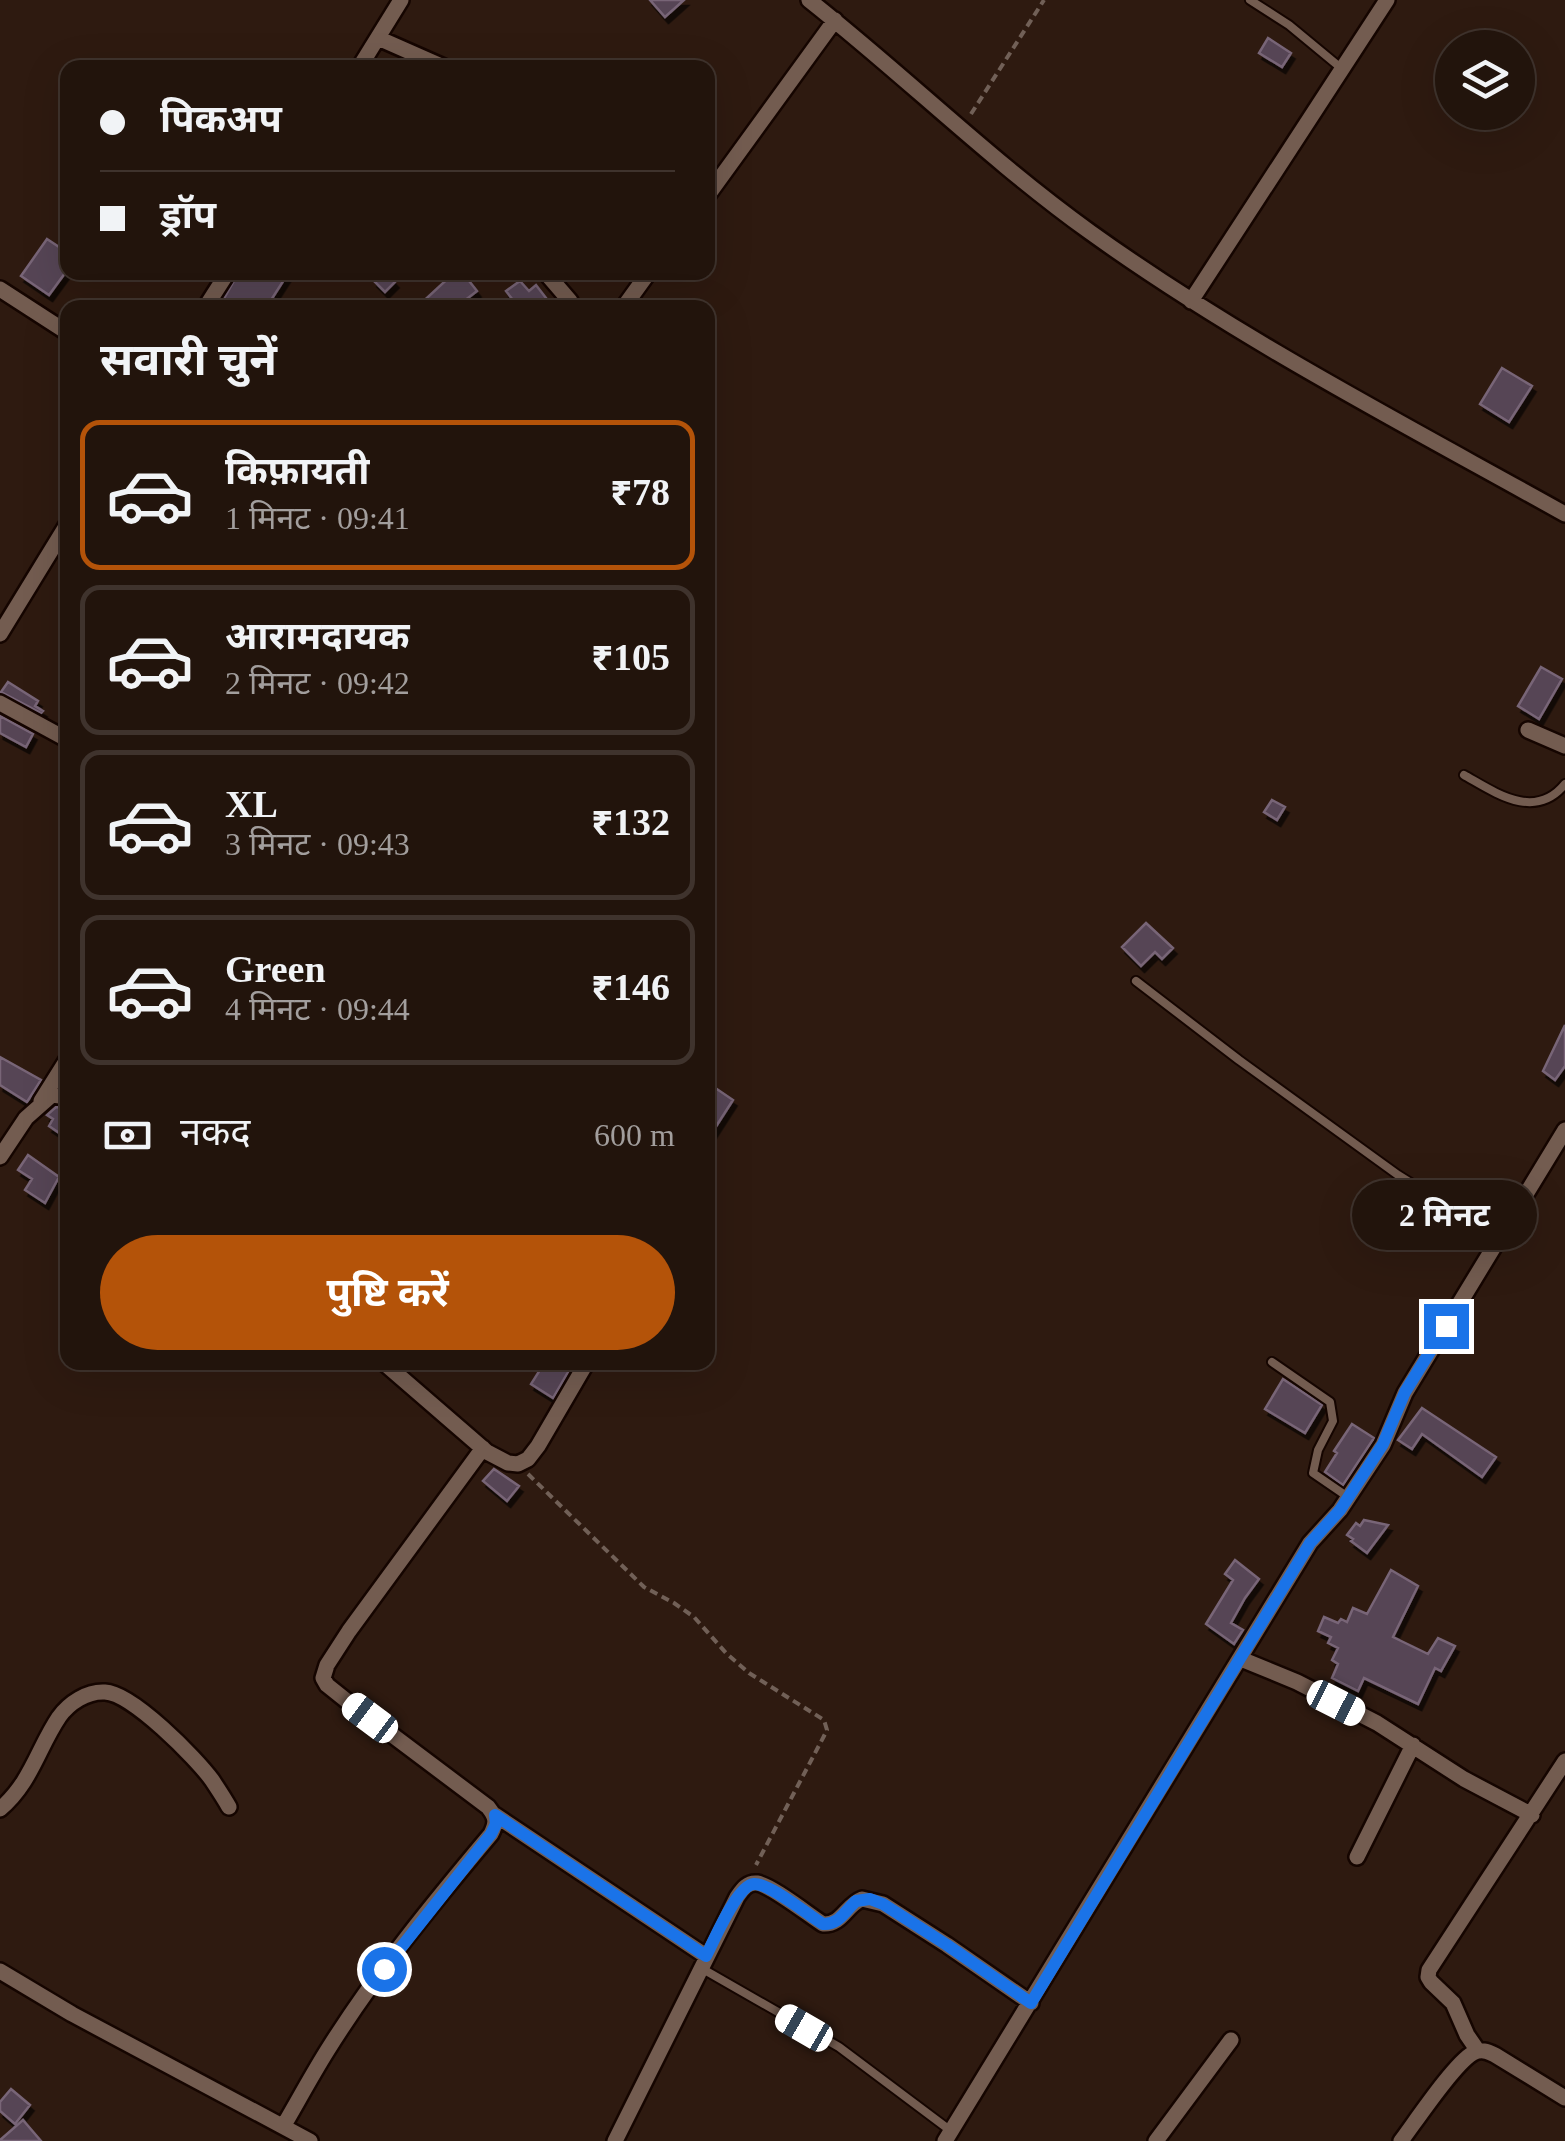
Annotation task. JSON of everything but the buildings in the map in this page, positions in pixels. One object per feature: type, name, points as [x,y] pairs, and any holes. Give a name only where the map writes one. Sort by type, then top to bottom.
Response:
[{"type":"street","points":[[364,60],[401,0]]},
{"type":"street","points":[[809,0],[1032,188],[1088,230],[1201,288],[1312,372],[1565,514]]},
{"type":"street","points":[[1201,288],[1386,0]]},
{"type":"street","points":[[715,185],[834,20]]},
{"type":"street","points":[[378,38],[428,60]]},
{"type":"street","points":[[551,280],[569,300]]},
{"type":"street","points":[[0,289],[60,327]]},
{"type":"street","points":[[0,634],[60,536]]},
{"type":"street","points":[[0,703],[60,736]]},
{"type":"street","points":[[1528,730],[1565,746]]},
{"type":"street","points":[[37,1109],[60,1071]]},
{"type":"street","points":[[0,1157],[26,1118],[52,1096],[60,1096]]},
{"type":"street","points":[[948,2136],[1310,1543],[1340,1510],[1383,1444],[1405,1392],[1565,1130]]},
{"type":"street","points":[[393,1370],[483,1448],[498,1459],[518,1464],[538,1446],[582,1370]]},
{"type":"street","points":[[483,1448],[348,1631],[327,1665],[324,1678],[495,1815],[703,1962]]},
{"type":"street","points":[[1241,1659],[1297,1682],[1377,1724],[1464,1779],[1532,1815]]},
{"type":"street","points":[[0,1809],[24,1782],[60,1716],[72,1702],[104,1692],[138,1707],[168,1734],[211,1778],[229,1807]]},
{"type":"street","points":[[1357,1857],[1413,1746]]},
{"type":"street","points":[[1478,2050],[1453,2002],[1431,1982],[1429,1970],[1565,1761]]},
{"type":"street","points":[[284,2125],[326,2051],[367,1992],[491,1834],[495,1815]]},
{"type":"street","points":[[615,2141],[744,1887],[764,1886],[823,1924],[838,1921],[862,1899],[883,1904],[1031,2003]]},
{"type":"street","points":[[0,1971],[86,2022],[310,2141]]},
{"type":"street","points":[[1156,2141],[1230,2040]]},
{"type":"street","points":[[1401,2141],[1464,2061],[1478,2050],[1496,2055],[1564,2095]]},
{"type":"lane","points":[[1250,0],[1304,36],[1342,68]]},
{"type":"lane","points":[[1464,774],[1495,792],[1531,803],[1556,795],[1565,784]]},
{"type":"lane","points":[[1136,980],[1238,1060],[1398,1175],[1504,1231]]},
{"type":"lane","points":[[1272,1362],[1330,1402],[1334,1421],[1320,1445],[1313,1473],[1348,1497]]},
{"type":"lane","points":[[703,1962],[839,2047],[948,2136]]},
{"type":"path","points":[[968,118],[1044,0]]},
{"type":"path","points":[[518,1464],[644,1587],[694,1617],[749,1672],[824,1720],[827,1730],[744,1887]]},
{"type":"route","points":[[384,1969],[491,1834],[495,1815],[706,1956],[736,1897],[750,1884],[772,1890],[823,1924],[838,1921],[856,1901],[870,1899],[947,1945],[1031,2003],[1310,1543],[1340,1510],[1383,1444],[1405,1392],[1446,1326]]}]
